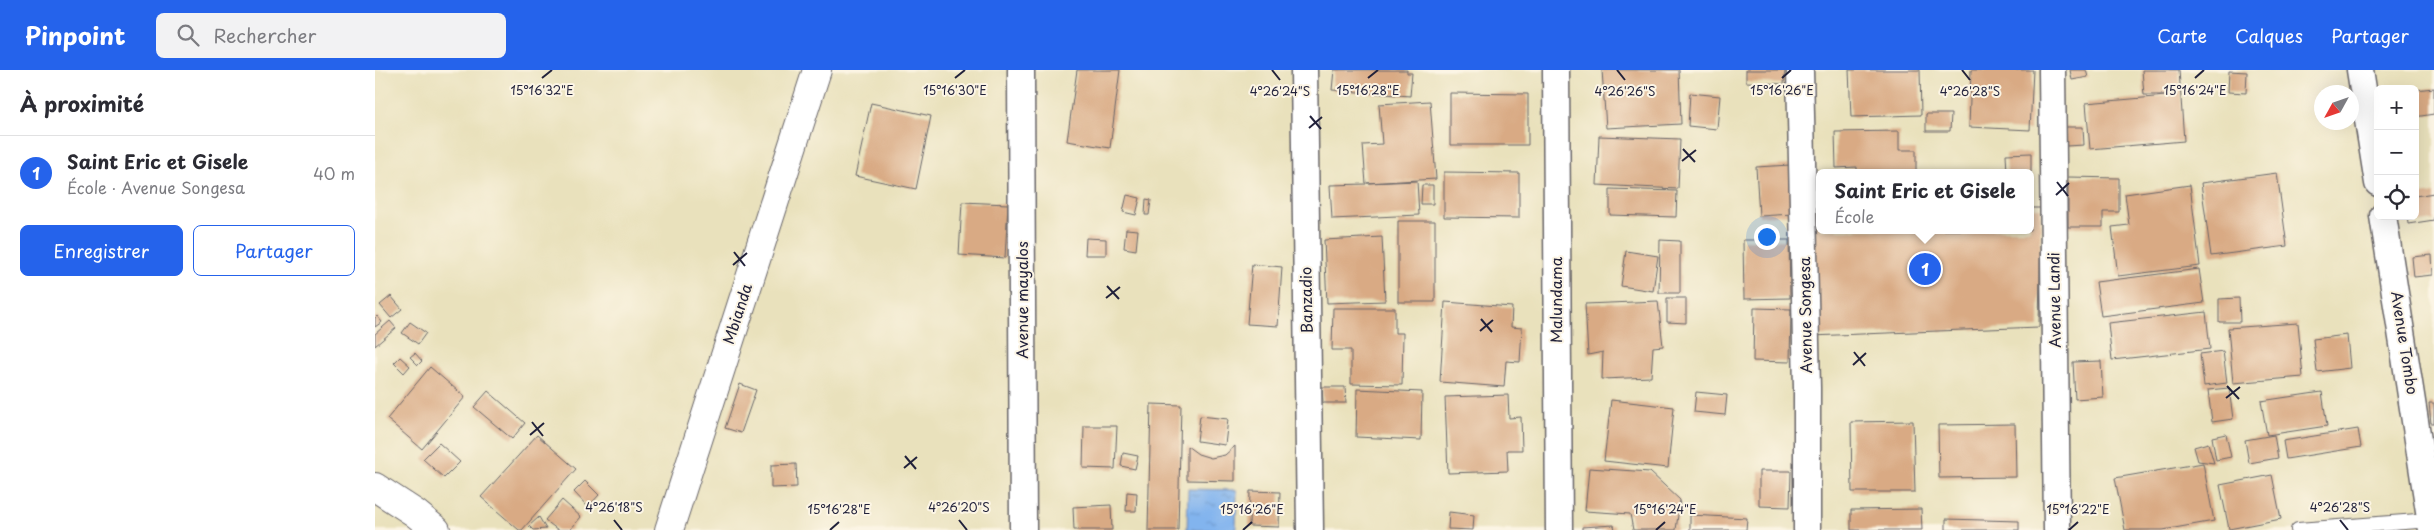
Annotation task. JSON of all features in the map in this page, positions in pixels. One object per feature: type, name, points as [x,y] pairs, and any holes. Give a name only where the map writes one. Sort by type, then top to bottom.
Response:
[{"type":"main road","name":"Mbianda","points":[[669,530],[817,70]]},
{"type":"main road","points":[[375,487],[415,513],[436,530]]},
{"type":"street","name":"Avenue mayalos","points":[[1021,70],[1023,530]]},
{"type":"street","name":"Banzadio","points":[[1304,70],[1311,530]]},
{"type":"street","name":"Malundama","points":[[1556,70],[1559,530]]},
{"type":"street","name":"Avenue Songesa","points":[[1799,70],[1807,388],[1807,530]]},
{"type":"street","name":"Avenue Landi","points":[[2052,70],[2057,530]]},
{"type":"street","points":[[2359,70],[2377,175]]},
{"type":"street","name":"Avenue Tombo","points":[[2384,220],[2432,512]]},
{"type":"lane","points":[[2298,530],[2432,512]]},
{"type":"water","points":[[1188,489],[1237,490],[1236,530],[1187,530]]},
{"type":"building","points":[[1077,70],[1120,70],[1110,148],[1067,141]]},
{"type":"building","points":[[1334,70],[1407,70],[1407,73],[1412,73],[1410,96],[1332,90]]},
{"type":"building","points":[[1602,70],[1679,70],[1681,124],[1606,128]]},
{"type":"building","points":[[1746,70],[1785,70],[1784,84],[1746,82]]},
{"type":"building","points":[[1849,70],[1920,70],[1921,115],[1851,117]]},
{"type":"building","points":[[1971,70],[2033,70],[2030,130],[1969,127]]},
{"type":"building","points":[[2070,70],[2086,70],[2088,77],[2072,80]]},
{"type":"building","points":[[2142,70],[2179,70],[2184,141],[2090,149],[2086,103],[2177,95],[2144,95]]},
{"type":"building","points":[[2229,71],[2247,72],[2246,93],[2228,92]]},
{"type":"building","points":[[2434,88],[2434,114],[2419,116],[2419,90]]},
{"type":"building","points":[[1450,93],[1528,94],[1528,145],[1450,145]]},
{"type":"building","points":[[1690,93],[1720,96],[1717,129],[1688,126]]},
{"type":"building","points":[[1430,101],[1436,179],[1367,183],[1417,181],[1419,215],[1332,219],[1330,185],[1366,184],[1363,145],[1382,144],[1379,104]]},
{"type":"building","points":[[871,103],[931,116],[916,189],[855,176]]},
{"type":"building","points":[[1926,114],[1951,114],[1950,131],[1926,131]]},
{"type":"building","points":[[2065,127],[2083,127],[2084,145],[2066,146]]},
{"type":"building","points":[[1899,131],[1899,150],[1916,150],[1916,169],[1836,168],[1835,132]]},
{"type":"building","points":[[1599,136],[1680,139],[1678,189],[1597,185]]},
{"type":"building","points":[[2031,153],[2031,169],[2007,169],[2006,154]]},
{"type":"building","points":[[1790,165],[1793,214],[1759,216],[1756,167]]},
{"type":"building","points":[[1444,172],[1519,173],[1519,218],[1444,217]]},
{"type":"building","points":[[2277,173],[2287,246],[2211,256],[2201,183]]},
{"type":"building","points":[[2068,177],[2119,178],[2119,212],[2103,212],[2103,227],[2068,227]]},
{"type":"building","points":[[1422,185],[1433,185],[1433,204],[1421,204]]},
{"type":"building","points":[[2190,185],[2200,266],[2118,276],[2112,227],[2129,225],[2125,194]]},
{"type":"building","points":[[1610,189],[1677,191],[1676,217],[1610,215]]},
{"type":"building","points":[[2434,193],[2434,220],[2408,224],[2408,220],[2419,220],[2419,195]]},
{"type":"building","points":[[1127,195],[1140,198],[1136,215],[1123,212]]},
{"type":"building","points":[[1146,199],[1151,200],[1149,215],[1145,215]]},
{"type":"building","points":[[962,202],[1008,204],[1005,258],[959,255]]},
{"type":"building","points":[[2034,208],[2041,208],[2039,327],[1811,336],[1809,210],[1816,210],[1816,234],[2034,234]]},
{"type":"building","points":[[1398,221],[1435,221],[1435,302],[1398,302]]},
{"type":"building","points":[[1126,229],[1138,230],[1136,250],[1124,248]]},
{"type":"building","points":[[1382,237],[1385,301],[1327,303],[1324,240]]},
{"type":"building","points":[[1086,238],[1106,239],[1106,255],[1085,255]]},
{"type":"building","points":[[1660,240],[1680,241],[1680,293],[1659,293]]},
{"type":"building","points":[[1743,240],[1789,240],[1790,298],[1744,299]]},
{"type":"building","points":[[1626,251],[1658,256],[1653,291],[1621,286]]},
{"type":"building","points":[[2432,255],[2433,275],[2414,277],[2412,257]]},
{"type":"building","points":[[1252,264],[1282,267],[1278,326],[1247,324]]},
{"type":"building","points":[[2199,269],[2204,303],[2101,316],[2096,282]]},
{"type":"building","points":[[391,296],[402,309],[391,318],[380,305]]},
{"type":"building","points":[[1667,298],[1686,298],[1686,323],[1667,322]]},
{"type":"building","points":[[2239,298],[2240,322],[2219,322],[2219,299]]},
{"type":"building","points":[[1658,301],[1663,346],[1653,347],[1651,377],[1602,379],[1603,352],[1588,355],[1585,304]]},
{"type":"building","points":[[1445,302],[1512,307],[1511,327],[1522,328],[1520,362],[1506,361],[1504,387],[1440,382]]},
{"type":"building","points":[[1333,308],[1395,308],[1395,333],[1403,333],[1402,385],[1351,384],[1351,350],[1332,350]]},
{"type":"building","points":[[1754,308],[1791,309],[1790,362],[1753,361]]},
{"type":"building","points":[[2206,312],[2210,349],[2112,360],[2108,323]]},
{"type":"building","points":[[377,316],[382,322],[375,327],[375,318]]},
{"type":"building","points":[[390,321],[396,328],[375,346],[375,334]]},
{"type":"building","points":[[410,322],[426,333],[418,344],[402,333]]},
{"type":"building","points":[[2298,323],[2303,377],[2233,383],[2228,328]]},
{"type":"building","points":[[2347,335],[2350,368],[2317,372],[2313,339]]},
{"type":"building","points":[[2223,351],[2227,383],[2204,386],[2200,354]]},
{"type":"building","points":[[415,353],[422,361],[418,365],[410,357]]},
{"type":"building","points":[[400,357],[410,366],[404,373],[394,363]]},
{"type":"building","points":[[2101,361],[2103,397],[2075,399],[2073,362]]},
{"type":"building","points":[[430,367],[465,397],[422,449],[387,419]]},
{"type":"building","points":[[740,384],[756,390],[741,433],[725,428]]},
{"type":"building","points":[[1322,387],[1345,387],[1346,403],[1323,403]]},
{"type":"building","points":[[2229,388],[2233,419],[2212,422],[2208,390]]},
{"type":"building","points":[[1357,389],[1422,392],[1421,440],[1356,437]]},
{"type":"building","points":[[488,391],[525,423],[512,439],[474,407]]},
{"type":"building","points":[[1696,392],[1727,395],[1725,415],[1694,412]]},
{"type":"building","points":[[2322,392],[2327,426],[2267,435],[2261,401]]},
{"type":"building","points":[[1508,395],[1509,418],[1521,417],[1522,450],[1507,450],[1508,471],[1448,473],[1445,397]]},
{"type":"building","points":[[1611,400],[1674,407],[1668,468],[1604,461]]},
{"type":"building","points":[[2429,403],[2434,403],[2434,423],[2431,423]]},
{"type":"building","points":[[1151,404],[1181,405],[1178,530],[1148,530]]},
{"type":"building","points":[[1200,416],[1228,419],[1225,445],[1197,441]]},
{"type":"building","points":[[1913,421],[1915,492],[1852,492],[1851,422]]},
{"type":"building","points":[[2015,424],[2016,477],[1939,478],[1938,425]]},
{"type":"building","points":[[1084,426],[1117,426],[1115,469],[1083,468]]},
{"type":"building","points":[[2358,429],[2361,447],[2286,459],[2283,441]]},
{"type":"building","points":[[2226,434],[2231,457],[2216,460],[2212,437]]},
{"type":"building","points":[[537,435],[576,469],[522,530],[519,530],[481,497]]},
{"type":"building","points":[[2274,435],[2278,458],[2249,463],[2245,440]]},
{"type":"building","points":[[439,443],[460,462],[444,478],[423,459]]},
{"type":"building","points":[[2208,443],[2214,463],[2198,461],[2194,447]]},
{"type":"building","points":[[1187,446],[1198,454],[1211,458],[1225,455],[1235,446],[1235,481],[1187,480]]},
{"type":"building","points":[[1123,453],[1138,456],[1135,469],[1121,466]]},
{"type":"building","points":[[2203,463],[2214,521],[2163,530],[2125,530],[2115,478]]},
{"type":"building","points":[[796,464],[797,487],[771,488],[771,465]]},
{"type":"building","points":[[1589,468],[1650,472],[1680,500],[1676,530],[1633,530],[1630,514],[1585,511]]},
{"type":"building","points":[[1759,471],[1791,471],[1790,507],[1759,506]]},
{"type":"building","points":[[2272,475],[2281,519],[2229,529],[2220,485]]},
{"type":"building","points":[[585,481],[599,495],[588,507],[574,492]]},
{"type":"building","points":[[1250,491],[1280,492],[1279,527],[1249,526]]},
{"type":"building","points":[[1127,492],[1137,493],[1136,511],[1126,511]]},
{"type":"building","points":[[562,500],[581,517],[570,530],[558,530],[545,520]]},
{"type":"building","points":[[1111,505],[1112,530],[1074,530],[1073,507]]},
{"type":"building","points":[[1921,509],[1922,530],[1851,530],[1851,510]]},
{"type":"building","points":[[1449,512],[1474,515],[1473,530],[1448,529]]},
{"type":"building","points":[[1690,515],[1747,518],[1746,530],[1690,530]]},
{"type":"building","points":[[539,517],[546,529],[533,530],[529,526]]},
{"type":"building","points":[[1946,519],[2019,521],[2019,530],[1946,530]]},
{"type":"building","points":[[1614,525],[1615,530],[1582,530],[1582,527]]},
{"type":"place","name":"Saint Eric et Gisele","points":[[1925,269]]}]
